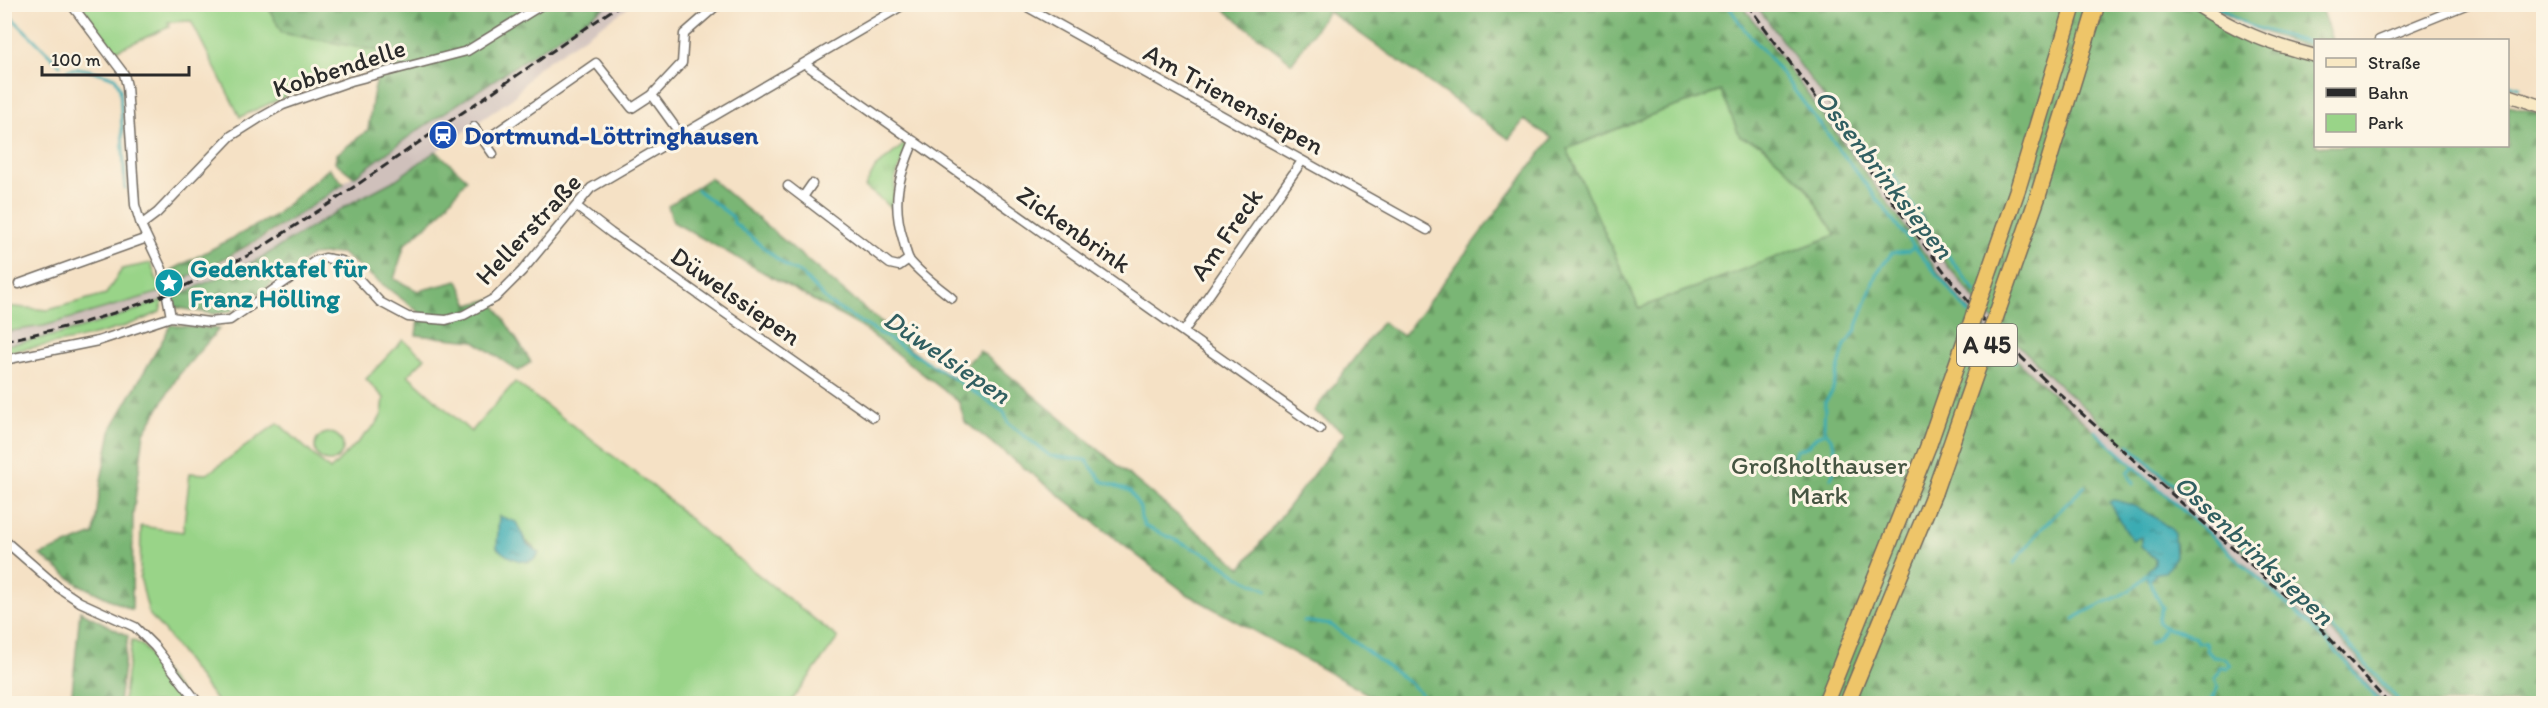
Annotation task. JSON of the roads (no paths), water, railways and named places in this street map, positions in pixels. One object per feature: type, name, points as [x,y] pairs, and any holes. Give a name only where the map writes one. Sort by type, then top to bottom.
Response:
[{"type":"highway","name":"A 45","points":[[1825,704],[1956,372],[2018,189],[2074,4]]},
{"type":"highway","name":"A 45","points":[[1847,704],[1934,493],[2038,196],[2097,4]]},
{"type":"main road","points":[[2195,4],[2236,30],[2279,47],[2314,56]]},
{"type":"main road","points":[[2509,95],[2544,107]]},
{"type":"street","points":[[71,4],[124,74],[127,86],[135,205],[141,225],[162,269],[171,317]]},
{"type":"street","name":"Kobbendelle","points":[[141,225],[157,213],[231,136],[283,105],[351,81],[467,51],[543,4]]},
{"type":"street","points":[[484,141],[596,63],[632,108],[652,94],[682,63],[684,34],[716,6],[736,4]]},
{"type":"street","name":"Hellerstraße","points":[[4,360],[98,341],[171,317],[209,322],[230,320],[315,261],[333,258],[342,261],[380,302],[402,315],[423,319],[454,319],[476,310],[495,298],[522,271],[591,188],[905,4]]},
{"type":"street","name":"Am Trienensiepen","points":[[1022,4],[1426,230]]},
{"type":"street","points":[[2381,39],[2468,4]]},
{"type":"street","name":"Zickenbrink","points":[[805,64],[1320,429]]},
{"type":"street","points":[[652,94],[681,135]]},
{"type":"street","points":[[474,126],[493,154]]},
{"type":"street","points":[[914,141],[902,168],[896,198],[898,223],[909,259],[927,279],[952,298]]},
{"type":"street","name":"Am Freck","points":[[1184,332],[1302,161]]},
{"type":"street","points":[[803,197],[812,184]]},
{"type":"street","points":[[788,186],[890,264],[899,266],[909,259]]},
{"type":"street","name":"Düwelssiepen","points":[[576,206],[873,417]]},
{"type":"street","points":[[19,284],[147,238]]},
{"type":"street","points":[[4,540],[59,588],[80,602],[135,627],[149,640],[199,704]]},
{"type":"water","points":[[2113,500],[2137,507],[2172,530],[2175,558],[2165,572],[2157,573],[2149,581],[2146,579],[2147,571],[2155,564],[2155,559],[2141,546],[2141,537],[2133,540],[2130,537],[2109,502]]},
{"type":"water","points":[[499,516],[516,522],[527,544],[539,553],[535,558],[531,561],[519,561],[497,548]]},
{"type":"waterway","name":"Ossenbrinksiepen","points":[[1727,4],[1902,232],[1969,313]]},
{"type":"waterway","points":[[2213,4],[2247,25],[2314,44]]},
{"type":"waterway","points":[[4,10],[60,65]]},
{"type":"waterway","points":[[68,70],[86,69],[98,72],[115,78],[120,88],[125,188]]},
{"type":"waterway","points":[[2509,84],[2519,87]]},
{"type":"waterway","points":[[1888,173],[1892,173],[1927,228],[1976,292]]},
{"type":"waterway","name":"Düwelsiepen","points":[[697,190],[733,217],[734,223],[787,267],[802,274],[829,303],[944,372],[1004,412],[1008,423],[1050,456],[1086,460],[1102,481],[1130,491],[1140,508],[1145,526],[1212,557],[1240,577],[1267,590]]},
{"type":"waterway","points":[[1831,478],[1837,464],[1833,442],[1824,429],[1825,402],[1832,392],[1845,345],[1855,332],[1876,274],[1892,253],[1909,251],[1914,247]]},
{"type":"waterway","name":"Ossenbrinksiepen","points":[[1993,341],[2015,363]]},
{"type":"waterway","name":"Ossenbrinksiepen","points":[[2095,431],[2309,624],[2345,661],[2381,704]]},
{"type":"waterway","points":[[1790,467],[1796,451],[1808,446],[1817,436],[1826,433]]},
{"type":"waterway","points":[[2128,445],[2291,586],[2399,701]]},
{"type":"waterway","points":[[2133,484],[2128,473],[2134,467]]},
{"type":"waterway","points":[[2014,563],[2042,528],[2085,486]]},
{"type":"waterway","points":[[2074,619],[2123,594],[2140,582],[2146,574]]},
{"type":"waterway","points":[[2149,581],[2163,607],[2158,619],[2159,623],[2168,629],[2196,637],[2198,642],[2206,643],[2207,650],[2213,657],[2225,658],[2231,665],[2227,669],[2220,667],[2215,678],[2218,687],[2209,704]]},
{"type":"waterway","name":"Düwelsiepen","points":[[1304,621],[1331,625],[1410,683],[1431,704]]},
{"type":"waterway","points":[[2149,644],[2157,639],[2164,629]]},
{"type":"railway","points":[[4,341],[82,323],[117,312],[170,293],[251,254],[329,204],[621,4]]},
{"type":"railway","points":[[1747,4],[1946,274],[1984,321],[2051,386],[2314,621],[2389,704]]},
{"type":"place","name":"Dortmund-Löttringhausen","points":[[443,135]]},
{"type":"place","name":"Gedenktafel für Franz Hölling","points":[[169,283]]},
{"type":"park label","name":"Großholthauser Mark","points":[[1819,480]]}]
